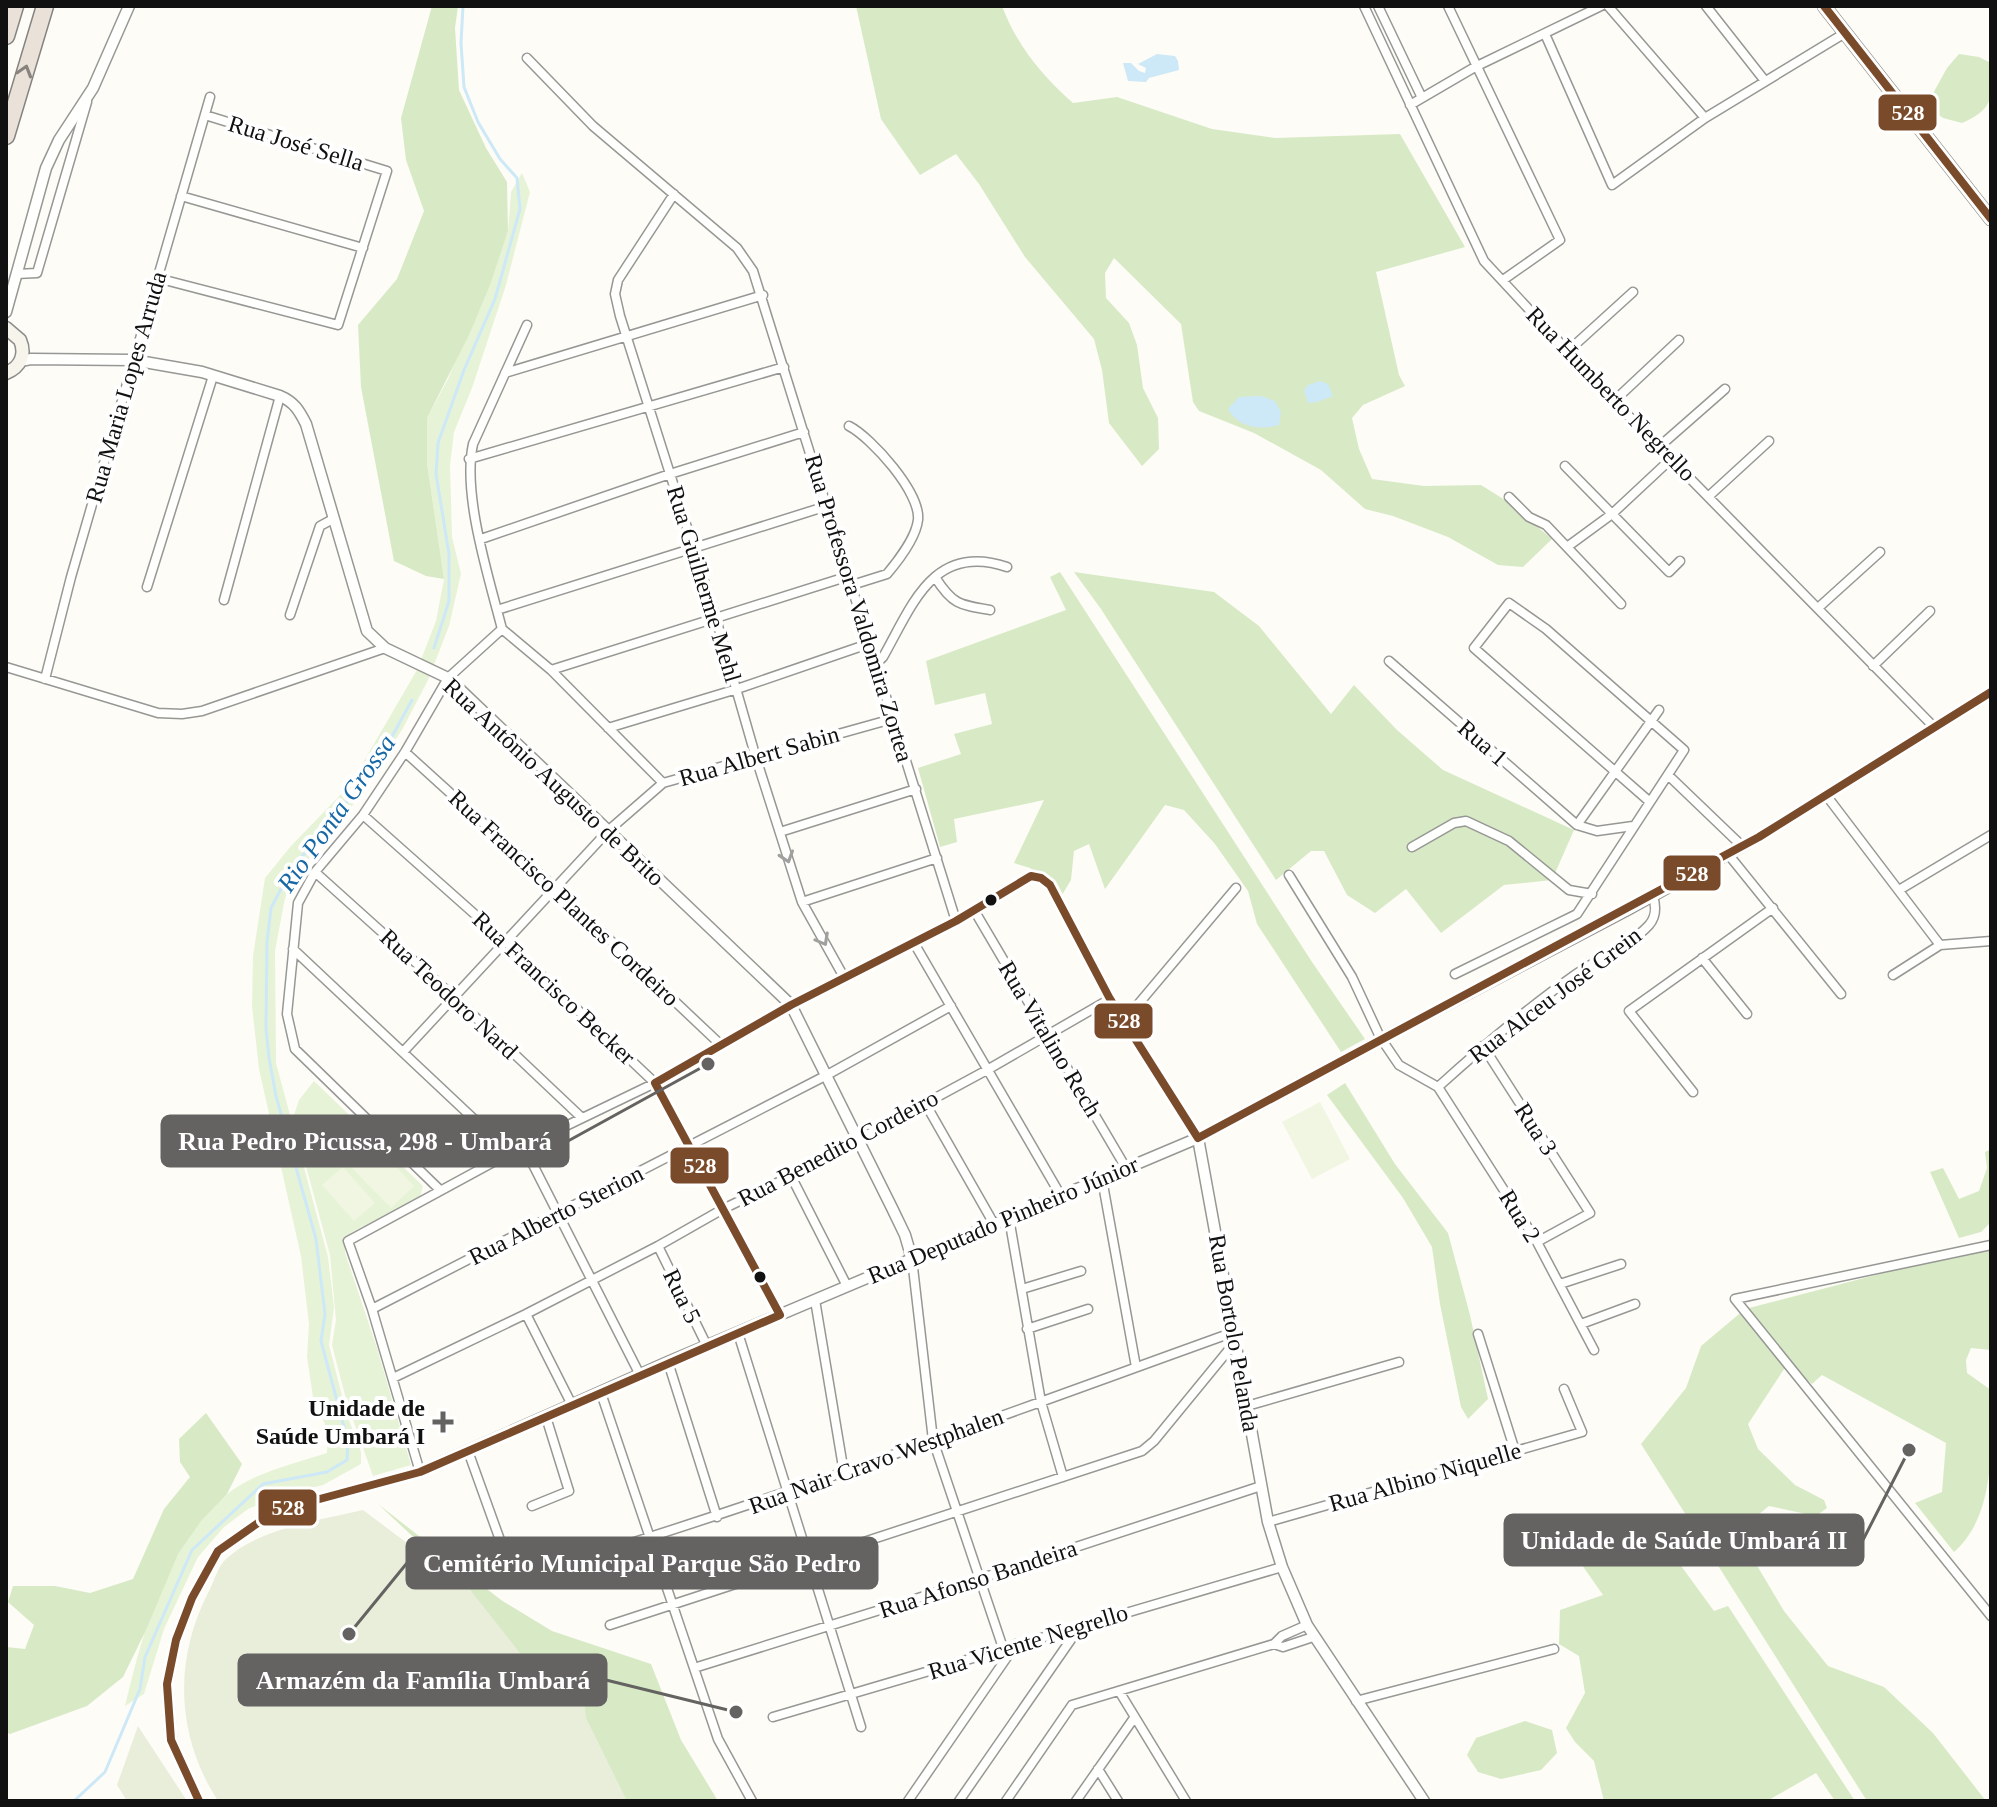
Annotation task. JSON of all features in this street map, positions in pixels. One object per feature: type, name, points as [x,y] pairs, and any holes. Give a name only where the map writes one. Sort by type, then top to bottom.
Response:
[{"type":"highway","points":[[6,36],[15,6]]},
{"type":"highway","points":[[6,136],[45,6]]},
{"type":"main road","points":[[1824,6],[1991,219]]},
{"type":"main road","points":[[7,373],[25,358],[20,340],[8,329]]},
{"type":"street","points":[[16,274],[37,273],[89,95],[129,6]]},
{"type":"street","name":"Rua Humberto Negrello","points":[[1364,6],[1484,261],[1614,401],[1935,728]]},
{"type":"street","points":[[1378,6],[1422,98]]},
{"type":"street","points":[[1448,6],[1560,240],[1503,280]]},
{"type":"street","points":[[1410,105],[1475,67],[1601,6]]},
{"type":"street","points":[[1608,6],[1705,118]]},
{"type":"street","points":[[1706,6],[1765,81]]},
{"type":"street","points":[[1545,34],[1612,185],[1705,118],[1845,33]]},
{"type":"street","name":"Rua Professora Valdomira Zortea","points":[[527,58],[593,126],[737,248],[753,271],[956,921]]},
{"type":"street","points":[[8,329],[6,312],[46,168],[59,140],[89,95]]},
{"type":"street","name":"Rua Maria Lopes Arruda","points":[[45,679],[71,577],[210,97]]},
{"type":"street","name":"Rua José Sella","points":[[205,115],[387,171],[363,248]]},
{"type":"street","name":"Rua Guilherme Mehl","points":[[674,194],[616,287],[617,305],[802,902],[845,979]]},
{"type":"street","points":[[157,278],[338,325],[363,248],[181,196]]},
{"type":"street","points":[[1567,352],[1633,292]]},
{"type":"street","points":[[505,373],[763,295]]},
{"type":"street","points":[[527,325],[469,459],[473,503],[502,629],[551,670],[663,783]]},
{"type":"street","points":[[1614,401],[1679,340]]},
{"type":"street","points":[[25,358],[133,360],[213,376],[280,396],[224,600]]},
{"type":"street","points":[[469,459],[784,367]]},
{"type":"street","points":[[147,587],[213,376]]},
{"type":"street","points":[[1660,446],[1725,389]]},
{"type":"street","name":"Rua Antônio Augusto de Brito","points":[[280,396],[298,408],[306,424],[367,631],[385,648],[448,678],[791,1005],[905,1235],[912,1259]]},
{"type":"street","points":[[551,670],[850,580],[887,574],[916,527],[918,516],[891,463],[862,433],[849,426]]},
{"type":"street","points":[[481,539],[804,432]]},
{"type":"street","points":[[1709,496],[1769,441]]},
{"type":"street","points":[[1567,547],[1612,514],[1672,458]]},
{"type":"street","points":[[1565,466],[1669,572],[1680,561]]},
{"type":"street","points":[[1509,497],[1529,517],[1546,525],[1621,604]]},
{"type":"street","points":[[497,610],[827,506]]},
{"type":"street","points":[[290,615],[320,526],[333,519]]},
{"type":"street","points":[[1818,608],[1880,552]]},
{"type":"street","points":[[875,665],[883,657],[920,591],[935,577],[953,566],[974,562],[991,562],[1007,567]]},
{"type":"street","points":[[935,577],[947,596],[959,605],[990,610]]},
{"type":"street","points":[[1455,974],[1577,914],[1684,750],[1546,629],[1509,603],[1474,648],[1650,802]]},
{"type":"street","points":[[1873,666],[1930,611]]},
{"type":"street","points":[[440,1190],[295,1049],[287,1014],[298,903],[315,872],[363,815],[405,752],[448,678],[502,629]]},
{"type":"street","points":[[608,728],[737,689],[868,644]]},
{"type":"street","points":[[6,667],[158,713],[182,714],[202,711],[385,648]]},
{"type":"street","name":"Rua 1","points":[[1389,661],[1577,825]]},
{"type":"street","name":"Rua Deputado Pinheiro Júnior","points":[[199,1801],[171,1740],[167,1684],[176,1640],[192,1598],[218,1551],[275,1511],[420,1472],[668,1362],[1198,1138],[1728,854],[1991,692]]},
{"type":"street","points":[[1633,826],[1597,831],[1577,825],[1659,710]]},
{"type":"street","name":"Rua Albert Sabin","points":[[403,1052],[609,830],[663,783],[892,719]]},
{"type":"street","name":"Rua Francisco Plantes Cordeiro","points":[[405,752],[721,1045]]},
{"type":"street","points":[[1668,775],[1742,846]]},
{"type":"street","points":[[780,832],[916,789]]},
{"type":"street","points":[[1826,795],[1940,945]]},
{"type":"street","name":"Rua Francisco Becker","points":[[363,815],[506,942],[655,1083],[780,1315]]},
{"type":"street","points":[[1412,847],[1456,822],[1466,821],[1509,841],[1569,890],[1592,894]]},
{"type":"street","points":[[1899,890],[1991,835]]},
{"type":"street","points":[[1728,854],[1841,994]]},
{"type":"street","points":[[802,902],[937,858]]},
{"type":"street","name":"Rua Teodoro Nard","points":[[315,872],[582,1118]]},
{"type":"street","points":[[1289,875],[1352,977],[1380,1037],[1399,1065],[1438,1087]]},
{"type":"street","name":"Rua Bortolo Pelanda","points":[[974,910],[1031,876],[1041,878],[1050,885],[1110,999],[1198,1138],[1268,1522],[1282,1567],[1313,1637],[1424,1801]]},
{"type":"street","points":[[1124,1021],[1236,888]]},
{"type":"street","name":"Rua Alceu José Grein","points":[[1438,1087],[1483,1046],[1573,976],[1652,922],[1656,908],[1653,896]]},
{"type":"street","points":[[1693,1092],[1629,1011],[1773,908]]},
{"type":"street","points":[[420,1472],[372,1309],[348,1241],[510,1153],[655,1083],[791,1005],[974,910]]},
{"type":"street","name":"Rua Vitalino Rech","points":[[974,910],[1126,1168]]},
{"type":"street","points":[[1893,975],[1940,945],[1991,941]]},
{"type":"street","points":[[914,943],[1061,1196]]},
{"type":"street","points":[[293,949],[510,1153]]},
{"type":"street","points":[[1702,958],[1747,1014]]},
{"type":"street","name":"Rua Benedito Cordeiro","points":[[393,1378],[526,1314],[791,1176],[1049,1036],[1110,999]]},
{"type":"street","name":"Rua Alberto Sterion","points":[[372,1309],[827,1075],[951,1006]]},
{"type":"street","name":"Rua 3","points":[[1483,1046],[1590,1213],[1537,1242]]},
{"type":"street","name":"Rua 2","points":[[1438,1087],[1537,1242],[1594,1350]]},
{"type":"street","points":[[925,1103],[994,1224]]},
{"type":"street","points":[[524,1147],[640,1375]]},
{"type":"street","points":[[791,1176],[847,1286]]},
{"type":"street","points":[[1102,1179],[1136,1367]]},
{"type":"street","points":[[1009,1218],[1041,1402],[1063,1477]]},
{"type":"street","points":[[1991,1245],[1735,1299],[1991,1616]]},
{"type":"street","name":"Rua 5","points":[[658,1246],[707,1346]]},
{"type":"street","points":[[912,1259],[933,1440],[1003,1648]]},
{"type":"street","points":[[1560,1284],[1621,1264]]},
{"type":"street","points":[[1022,1289],[1081,1271]]},
{"type":"street","points":[[815,1300],[844,1473]]},
{"type":"street","points":[[1581,1324],[1635,1304]]},
{"type":"street","points":[[1027,1329],[1088,1309]]},
{"type":"street","points":[[526,1314],[572,1405]]},
{"type":"street","points":[[738,1333],[861,1727]]},
{"type":"street","points":[[1478,1334],[1515,1451]]},
{"type":"street","points":[[610,1625],[1142,1451],[1154,1441],[1235,1337]]},
{"type":"street","name":"Rua Nair Cravo Westphalen","points":[[468,1451],[514,1579],[717,1517],[1136,1367],[1235,1337]]},
{"type":"street","points":[[668,1362],[717,1517]]},
{"type":"street","points":[[1247,1406],[1399,1362]]},
{"type":"street","name":"Rua Albino Niquelle","points":[[1268,1522],[1582,1432],[1564,1389]]},
{"type":"street","points":[[601,1393],[718,1739],[752,1801]]},
{"type":"street","points":[[532,1506],[569,1491],[546,1417]]},
{"type":"street","name":"Rua Afonso Bandeira","points":[[694,1668],[1261,1486]]},
{"type":"street","name":"Rua Vicente Negrello","points":[[773,1717],[1282,1567]]},
{"type":"street","points":[[959,1801],[1081,1625]]},
{"type":"street","points":[[1006,1801],[1072,1705],[1274,1644],[1282,1636],[1307,1625]]},
{"type":"street","points":[[1274,1644],[1283,1647],[1313,1637]]},
{"type":"street","points":[[908,1801],[1016,1644]]},
{"type":"street","points":[[1356,1701],[1554,1649]]},
{"type":"street","points":[[1119,1691],[1186,1801]]},
{"type":"street","points":[[1076,1801],[1134,1718]]},
{"type":"street","points":[[1098,1769],[1118,1801]]},
{"type":"green space","points":[[432,6],[458,6],[455,28],[459,90],[486,148],[507,182],[508,231],[490,285],[469,335],[427,418],[427,463],[444,579],[426,576],[394,561],[361,387],[358,325],[397,279],[424,211],[406,160],[401,118]]},
{"type":"green space","points":[[856,6],[1002,6],[1031,59],[1073,103],[1117,97],[1212,129],[1275,138],[1400,134],[1465,247],[1376,272],[1399,375],[1405,386],[1363,405],[1352,418],[1359,449],[1372,479],[1424,486],[1481,485],[1505,500],[1552,539],[1523,567],[1498,565],[1448,537],[1365,509],[1321,470],[1254,433],[1199,411],[1193,402],[1181,324],[1114,258],[1105,273],[1106,298],[1129,323],[1137,345],[1143,388],[1158,418],[1159,449],[1142,466],[1109,423],[1102,370],[1094,339],[1025,257],[979,184],[956,154],[920,175],[881,119]]},
{"type":"green space","points":[[1959,54],[1979,57],[1991,63],[1989,100],[1981,112],[1962,123],[1943,118],[1926,106],[1947,68]]},
{"type":"green space","points":[[522,173],[530,192],[506,285],[454,432],[450,465],[452,537],[461,574],[449,626],[428,680],[403,728],[359,797],[303,866],[285,898],[275,951],[276,1063],[328,1257],[334,1307],[329,1345],[347,1415],[361,1452],[361,1464],[323,1485],[278,1496],[248,1509],[224,1527],[198,1557],[164,1629],[144,1694],[125,1706],[159,1592],[187,1539],[205,1516],[226,1495],[249,1480],[327,1453],[328,1431],[313,1397],[307,1357],[309,1324],[301,1256],[259,1069],[252,1006],[253,956],[265,878],[350,785],[417,670],[436,621],[444,579],[427,463],[427,418],[448,379],[508,232],[511,192]]},
{"type":"green space","points":[[1060,572],[1365,1039],[1341,1052],[1257,924],[1248,891],[1215,844],[1184,810],[1165,805],[1105,889],[1089,844],[1074,851],[1071,880],[1062,895],[1030,868],[1014,863],[1044,800],[954,819],[957,842],[940,847],[918,768],[961,754],[954,734],[992,724],[985,693],[935,705],[926,661],[1066,610],[1050,577]]},
{"type":"green space","points":[[1074,572],[1214,592],[1259,626],[1331,714],[1354,685],[1397,730],[1443,770],[1574,830],[1552,880],[1504,885],[1441,933],[1406,889],[1375,913],[1347,895],[1324,851],[1311,851],[1276,880]]},
{"type":"green space","points":[[314,1081],[423,1186],[420,1197],[352,1232],[345,1239],[345,1253],[411,1465],[373,1476],[347,1403],[332,1345],[336,1320],[330,1255],[293,1118],[299,1100]]},
{"type":"green space","points":[[1345,1083],[1395,1164],[1448,1233],[1488,1399],[1468,1419],[1461,1407],[1432,1247],[1403,1198],[1327,1095]]},
{"type":"green space","points":[[1320,1102],[1350,1159],[1312,1179],[1282,1122]]},
{"type":"green space","points":[[373,1142],[414,1186],[391,1208],[349,1165]]},
{"type":"green space","points":[[1991,1149],[1991,1222],[1981,1232],[1959,1238],[1930,1172],[1943,1168],[1959,1199],[1979,1191],[1987,1168],[1985,1152]]},
{"type":"green space","points":[[343,1167],[375,1203],[354,1221],[322,1185]]},
{"type":"green space","points":[[1991,1245],[1991,1350],[1971,1348],[1966,1360],[1967,1373],[1991,1390],[1989,1477],[1978,1518],[1954,1552],[1915,1503],[1942,1492],[1946,1443],[1822,1375],[1812,1384],[1788,1363],[1748,1424],[1758,1449],[1795,1485],[1824,1500],[1827,1508],[1816,1516],[1769,1506],[1737,1532],[1784,1611],[1828,1666],[1884,1687],[1933,1733],[1986,1801],[1867,1801],[1641,1444],[1686,1388],[1701,1346],[1745,1309]]},
{"type":"green space","points":[[206,1413],[242,1464],[227,1494],[201,1521],[178,1554],[123,1677],[87,1706],[10,1734],[6,1732],[6,1647],[25,1649],[34,1625],[8,1602],[13,1586],[55,1586],[90,1593],[133,1579],[164,1509],[190,1477],[180,1462],[179,1439]]},
{"type":"green space","points":[[378,1504],[501,1600],[552,1631],[651,1664],[681,1740],[718,1801],[625,1801],[498,1648],[471,1591]]},
{"type":"green space","points":[[363,1510],[471,1591],[523,1657],[558,1671],[583,1690],[586,1718],[627,1801],[218,1801],[194,1750],[184,1698],[189,1644],[197,1617],[218,1570],[226,1559],[255,1540],[291,1527]]},
{"type":"green space","points":[[1646,1518],[1714,1611],[1728,1606],[1855,1801],[1835,1801],[1816,1773],[1767,1801],[1604,1801],[1594,1761],[1566,1728],[1585,1693],[1579,1656],[1559,1644],[1560,1610],[1603,1595],[1575,1555],[1582,1545],[1602,1553]]},
{"type":"green space","points":[[1525,1721],[1552,1730],[1557,1753],[1541,1770],[1501,1779],[1478,1772],[1467,1755],[1476,1738]]},
{"type":"green space","points":[[138,1726],[187,1801],[127,1801],[117,1785]]},
{"type":"water","points":[[1157,54],[1175,56],[1179,70],[1149,78],[1146,82],[1128,81],[1123,63],[1131,63],[1145,73],[1146,68],[1138,64]]},
{"type":"water","points":[[1320,381],[1328,384],[1333,396],[1308,403],[1304,391],[1308,385]]},
{"type":"water","points":[[1261,396],[1275,401],[1281,412],[1279,425],[1265,428],[1243,424],[1228,409],[1239,397]]},
{"type":"waterway","name":"Rio Ponta Grossa","points":[[434,648],[449,601],[449,554],[436,474],[438,443],[464,370],[495,299],[520,209],[517,178],[500,159],[478,122],[464,87],[461,43],[463,6]]},
{"type":"waterway","name":"Rio Ponta Grossa","points":[[74,1801],[105,1772],[140,1689],[145,1657],[192,1550],[263,1484],[327,1472],[347,1460],[348,1442],[321,1341],[325,1314],[316,1239],[276,1096],[269,1058],[266,1028],[267,942],[271,908],[291,870],[359,787],[384,751],[412,700]]},
{"type":"transit line","name":"528","points":[[1824,6],[1991,219]]},
{"type":"transit line","name":"528","points":[[199,1801],[171,1740],[167,1684],[176,1640],[192,1598],[218,1551],[275,1511],[420,1472],[780,1315],[655,1083],[791,1005],[956,921],[1031,876],[1041,878],[1050,885],[1110,999],[1198,1138],[1759,837],[1991,692]]},
{"type":"place","name":"Rua Pedro Picussa, 298 - Umbará","points":[[708,1064]]},
{"type":"place","name":"Unidade de Saúde Umbará I","points":[[443,1422]]},
{"type":"place","name":"Unidade de Saúde Umbará II","points":[[1909,1450]]},
{"type":"place","name":"Cemitério Municipal Parque São Pedro","points":[[349,1634]]},
{"type":"place","name":"Armazém da Família Umbará","points":[[736,1712]]}]
